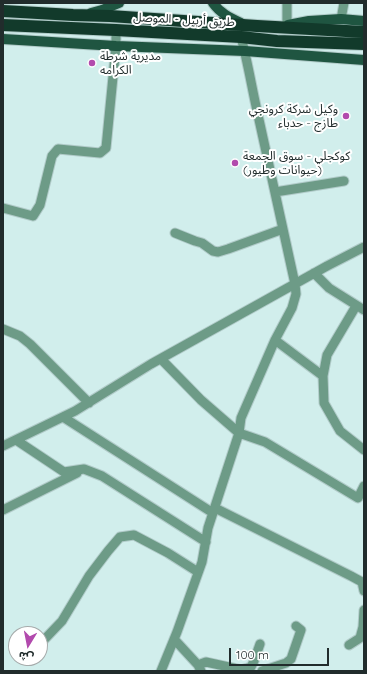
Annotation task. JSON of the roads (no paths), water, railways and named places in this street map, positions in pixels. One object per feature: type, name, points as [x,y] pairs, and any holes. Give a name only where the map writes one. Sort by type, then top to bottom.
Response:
[{"type":"highway","points":[[3,12],[110,16],[364,32]]},
{"type":"highway","name":"طريق أربيل - الموصل","points":[[3,25],[364,44]]},
{"type":"main road","points":[[73,15],[94,13],[120,3]]},
{"type":"main road","points":[[213,3],[230,19],[257,26]]},
{"type":"main road","points":[[274,27],[309,21],[341,19],[364,21]]},
{"type":"main road","points":[[3,39],[116,46],[245,51],[364,60]]},
{"type":"street","points":[[287,3],[287,25]]},
{"type":"street","points":[[341,19],[344,3]]},
{"type":"street","points":[[3,208],[33,216],[40,205],[52,156],[58,149],[100,153],[106,148],[116,46],[116,30]]},
{"type":"street","points":[[161,671],[174,640],[202,562],[214,511],[239,433],[241,418],[275,340],[292,308],[296,294],[241,37]]},
{"type":"street","points":[[275,192],[344,181]]},
{"type":"street","points":[[176,233],[202,243],[213,251],[218,252],[283,229]]},
{"type":"street","points":[[3,446],[75,411],[161,359],[314,273],[364,247]]},
{"type":"street","points":[[314,273],[329,288],[360,308],[327,355],[323,376],[324,403],[340,431],[364,450]]},
{"type":"street","points":[[3,329],[20,336],[30,344],[89,403]]},
{"type":"street","points":[[275,340],[323,376]]},
{"type":"street","points":[[161,359],[201,400],[239,433],[265,442],[358,498],[364,486]]},
{"type":"street","points":[[63,417],[214,511],[362,582],[364,591]]},
{"type":"street","points":[[16,440],[64,472],[84,469],[102,476],[206,542]]},
{"type":"street","points":[[3,510],[84,469]]},
{"type":"street","points":[[48,636],[62,621],[89,576],[120,537],[134,535],[168,553],[198,572]]},
{"type":"street","points":[[349,645],[360,638],[363,627],[364,610]]},
{"type":"street","points":[[262,671],[286,663],[291,659],[301,630],[296,626]]},
{"type":"street","points":[[174,640],[200,668],[206,662],[244,670],[251,666],[260,644]]},
{"type":"place","name":"مديرية شرطة الكرامه","points":[[92,63]]},
{"type":"place","name":"وكيل شركة كرونجي طازج - حدباء","points":[[346,116]]},
{"type":"place","name":"كوكجلي - سوق الجمعة (حيوانات وطيور)","points":[[235,163]]}]
